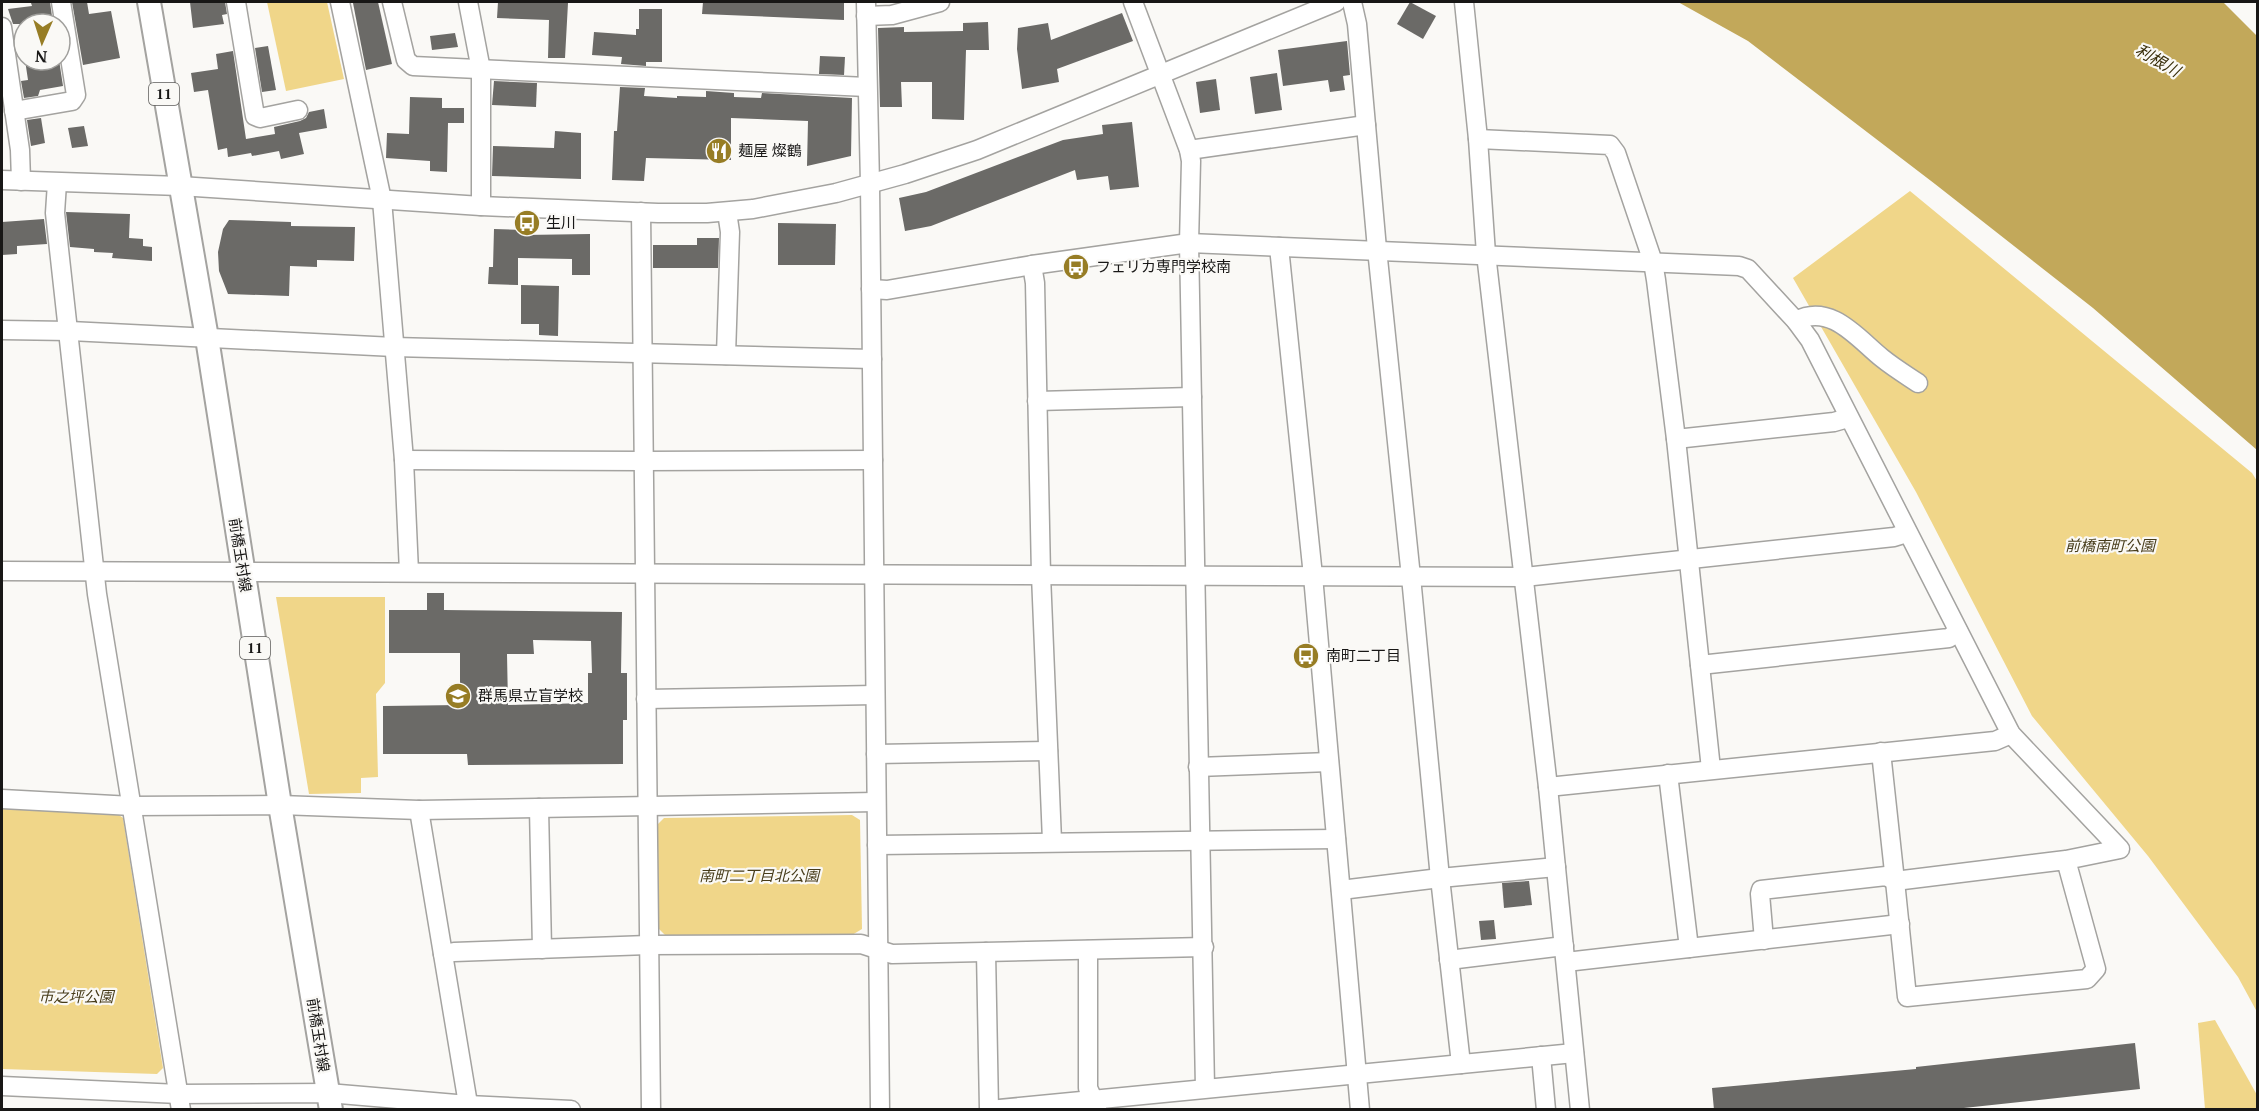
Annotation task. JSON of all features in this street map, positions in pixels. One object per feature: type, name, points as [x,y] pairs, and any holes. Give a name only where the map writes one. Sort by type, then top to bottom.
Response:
[{"type":"main road","name":"前橋玉村線","points":[[149,2],[207,338],[329,1101]]},
{"type":"street","points":[[14,111],[72,101],[76,95],[61,2]]},
{"type":"street","points":[[236,2],[255,116],[260,118],[298,110]]},
{"type":"street","points":[[339,2],[382,200],[404,460],[409,572]]},
{"type":"street","points":[[392,2],[406,60],[413,66],[867,87]]},
{"type":"street","points":[[468,2],[481,70],[481,206]]},
{"type":"street","points":[[880,1110],[866,9],[892,15],[940,2]]},
{"type":"street","points":[[1133,2],[1189,150],[1191,161],[1189,243],[1205,1088]]},
{"type":"street","points":[[2,180],[180,186],[481,206],[641,212],[727,212],[801,201],[870,184],[977,150],[1336,2]]},
{"type":"street","points":[[1352,2],[1357,24],[1377,249],[1440,878],[1461,1064]]},
{"type":"street","points":[[1464,2],[1478,139],[1486,254],[1548,787],[1580,1110]]},
{"type":"street","points":[[2,27],[3,47],[20,150],[21,181]]},
{"type":"street","points":[[1189,150],[1366,125]]},
{"type":"street","points":[[1478,139],[1610,145],[1613,147],[1653,262],[1676,439],[1712,769]]},
{"type":"street","points":[[57,183],[56,213],[94,571],[180,1102]]},
{"type":"street","points":[[641,212],[651,1110]]},
{"type":"street","points":[[726,356],[730,232],[727,212]]},
{"type":"street","points":[[871,289],[887,290],[1032,265],[1189,243],[1486,254],[1738,266],[1748,269],[1796,321],[1810,340],[2012,734],[2120,849],[2066,860],[1895,881],[1886,876],[1761,890],[1764,940]]},
{"type":"street","points":[[1279,247],[1313,576],[1360,1110]]},
{"type":"street","points":[[1032,265],[1035,283],[1041,575],[1052,841]]},
{"type":"street","points":[[1796,321],[1802,318],[1822,317],[1844,324],[1882,358],[1918,383]]},
{"type":"street","points":[[2,330],[70,331],[394,347],[872,359]]},
{"type":"street","points":[[1037,401],[1192,397]]},
{"type":"street","points":[[1676,439],[1834,422],[1848,418]]},
{"type":"street","points":[[404,460],[873,460]]},
{"type":"street","points":[[2,571],[1524,577],[1894,537],[1908,533]]},
{"type":"street","points":[[1700,665],[1949,638],[1959,631]]},
{"type":"street","points":[[646,699],[875,695]]},
{"type":"street","points":[[1548,787],[1995,741],[2012,734]]},
{"type":"street","points":[[876,754],[1048,751]]},
{"type":"street","points":[[1881,752],[1907,997],[2086,979],[2096,969],[2066,860]]},
{"type":"street","points":[[1198,767],[1329,762]]},
{"type":"street","points":[[1668,774],[1689,948]]},
{"type":"street","points":[[2,799],[132,806],[280,805],[419,810],[876,802]]},
{"type":"street","points":[[539,808],[542,949]]},
{"type":"street","points":[[419,810],[469,1107]]},
{"type":"street","points":[[877,845],[1336,839]]},
{"type":"street","points":[[1341,890],[1556,867]]},
{"type":"street","points":[[1449,960],[1689,948],[1900,924]]},
{"type":"street","points":[[443,954],[648,945],[861,944],[892,954],[1204,947]]},
{"type":"street","points":[[1088,950],[1088,1088],[1095,1105]]},
{"type":"street","points":[[986,952],[989,1110],[1095,1105],[1205,1088],[1574,1053]]},
{"type":"street","points":[[1541,1056],[1546,1110]]},
{"type":"street","points":[[2,1086],[180,1102],[329,1101],[571,1110]]},
{"type":"green space","points":[[267,2],[327,2],[344,79],[286,91]]},
{"type":"green space","name":"前橋南町公園","points":[[1910,191],[2252,473],[2257,481],[2257,1012],[2238,977],[2148,856],[2032,716],[1916,492],[1793,278]]},
{"type":"green space","points":[[276,597],[385,597],[385,683],[376,694],[378,777],[361,778],[361,793],[309,794]]},
{"type":"green space","name":"市之坪公園","points":[[2,808],[115,812],[123,818],[163,1068],[157,1074],[2,1069]]},
{"type":"green space","name":"南町二丁目北公園","points":[[852,815],[860,820],[862,929],[852,935],[666,936],[659,929],[656,826],[664,818]]},
{"type":"green space","points":[[2215,1020],[2257,1095],[2257,1109],[2205,1109],[2198,1023]]},
{"type":"water","name":"利根川","points":[[1678,2],[2223,2],[2257,36],[2257,450],[2093,308],[1935,184],[1748,41]]},
{"type":"building","points":[[50,2],[51,12],[12,12],[12,21],[8,9],[32,6],[31,3]]},
{"type":"building","points":[[72,2],[87,2],[89,14],[111,11],[120,58],[83,65]]},
{"type":"building","points":[[190,2],[225,2],[227,14],[222,15],[224,24],[193,28]]},
{"type":"building","points":[[378,2],[392,64],[366,70],[353,3]]},
{"type":"building","points":[[498,2],[568,3],[565,58],[548,58],[549,20],[497,18]]},
{"type":"building","points":[[703,2],[844,2],[844,20],[702,14]]},
{"type":"building","points":[[1410,2],[1436,16],[1423,39],[1397,24]]},
{"type":"building","points":[[639,9],[662,9],[662,62],[646,62],[646,66],[621,64],[622,57],[592,55],[594,32],[636,35],[636,29],[639,29]]},
{"type":"building","points":[[1122,13],[1133,41],[1057,69],[1059,82],[1022,89],[1017,49],[1018,28],[1048,23],[1051,40]]},
{"type":"building","points":[[988,22],[989,50],[966,50],[964,120],[932,119],[932,82],[901,82],[902,107],[880,107],[878,28],[904,27],[904,32],[963,31],[963,23]]},
{"type":"building","points":[[455,33],[458,47],[432,50],[430,36]]},
{"type":"building","points":[[1347,41],[1350,75],[1343,76],[1345,90],[1330,92],[1328,80],[1283,86],[1278,50]]},
{"type":"building","points":[[268,46],[276,90],[262,92],[255,48]]},
{"type":"building","points":[[233,51],[246,139],[275,134],[274,127],[300,121],[306,118],[309,112],[324,109],[327,128],[299,133],[304,154],[281,159],[279,151],[252,156],[251,153],[228,157],[227,148],[218,150],[208,90],[194,92],[191,73],[218,69],[216,54]]},
{"type":"building","points":[[820,56],[845,57],[844,75],[819,74]]},
{"type":"building","points":[[27,72],[61,72],[63,86],[40,90],[38,96],[24,98],[21,81],[28,80]]},
{"type":"building","points":[[1277,73],[1282,110],[1255,114],[1250,77]]},
{"type":"building","points":[[1216,79],[1220,110],[1200,113],[1196,82]]},
{"type":"building","points":[[494,81],[537,83],[536,107],[492,105]]},
{"type":"building","points":[[620,87],[645,88],[644,96],[677,98],[677,96],[706,97],[706,91],[734,93],[734,97],[761,98],[762,93],[852,98],[851,156],[807,166],[808,121],[731,118],[731,160],[646,158],[644,181],[612,180],[614,131],[617,131]]},
{"type":"building","points":[[410,97],[442,98],[442,108],[464,108],[464,123],[448,123],[447,172],[430,171],[430,161],[386,158],[387,133],[409,134]]},
{"type":"building","points":[[41,118],[45,143],[31,146],[27,120]]},
{"type":"building","points":[[1132,122],[1139,187],[1110,190],[1108,176],[1077,180],[1075,170],[931,226],[905,231],[899,198],[926,192],[1063,140],[1103,134],[1102,125]]},
{"type":"building","points":[[84,126],[88,146],[72,148],[68,128]]},
{"type":"building","points":[[555,131],[581,133],[581,179],[492,176],[493,146],[554,148]]},
{"type":"building","points":[[66,212],[130,214],[129,238],[143,239],[143,246],[152,247],[152,261],[112,258],[113,253],[70,247]]},
{"type":"building","points":[[44,219],[47,244],[17,246],[17,254],[2,255],[2,222]]},
{"type":"building","points":[[229,220],[291,222],[291,226],[355,227],[354,261],[317,260],[317,267],[290,266],[289,296],[228,294],[219,271],[218,252],[223,229]]},
{"type":"building","points":[[778,223],[836,224],[835,265],[778,265]]},
{"type":"building","points":[[494,229],[524,230],[524,235],[590,234],[590,275],[572,275],[572,259],[518,258],[518,285],[488,284],[489,267],[493,267]]},
{"type":"building","points":[[697,238],[719,238],[718,268],[653,268],[653,245],[697,245]]},
{"type":"building","points":[[521,285],[559,286],[558,336],[539,335],[539,324],[521,324]]},
{"type":"building","points":[[427,593],[444,593],[444,610],[622,612],[621,673],[627,673],[627,720],[623,720],[623,764],[468,765],[467,754],[383,754],[383,706],[460,705],[460,653],[389,653],[389,610],[427,610]],"holes":[[[533,640],[591,641],[592,673],[588,673],[588,703],[508,705],[507,654],[534,654]]]},
{"type":"building","points":[[1529,881],[1532,905],[1504,908],[1502,883]]},
{"type":"building","points":[[1494,920],[1496,939],[1481,940],[1479,921]]},
{"type":"building","points":[[2135,1043],[2140,1089],[1945,1110],[1714,1110],[1712,1088],[1916,1069],[1916,1067]]},
{"type":"place","name":"麺屋 燦鶴","points":[[719,151]]},
{"type":"place","name":"生川","points":[[527,223]]},
{"type":"place","name":"フェリカ専門学校南","points":[[1076,267]]},
{"type":"place","name":"南町二丁目","points":[[1306,656]]},
{"type":"place","name":"群馬県立盲学校","points":[[458,696]]}]
